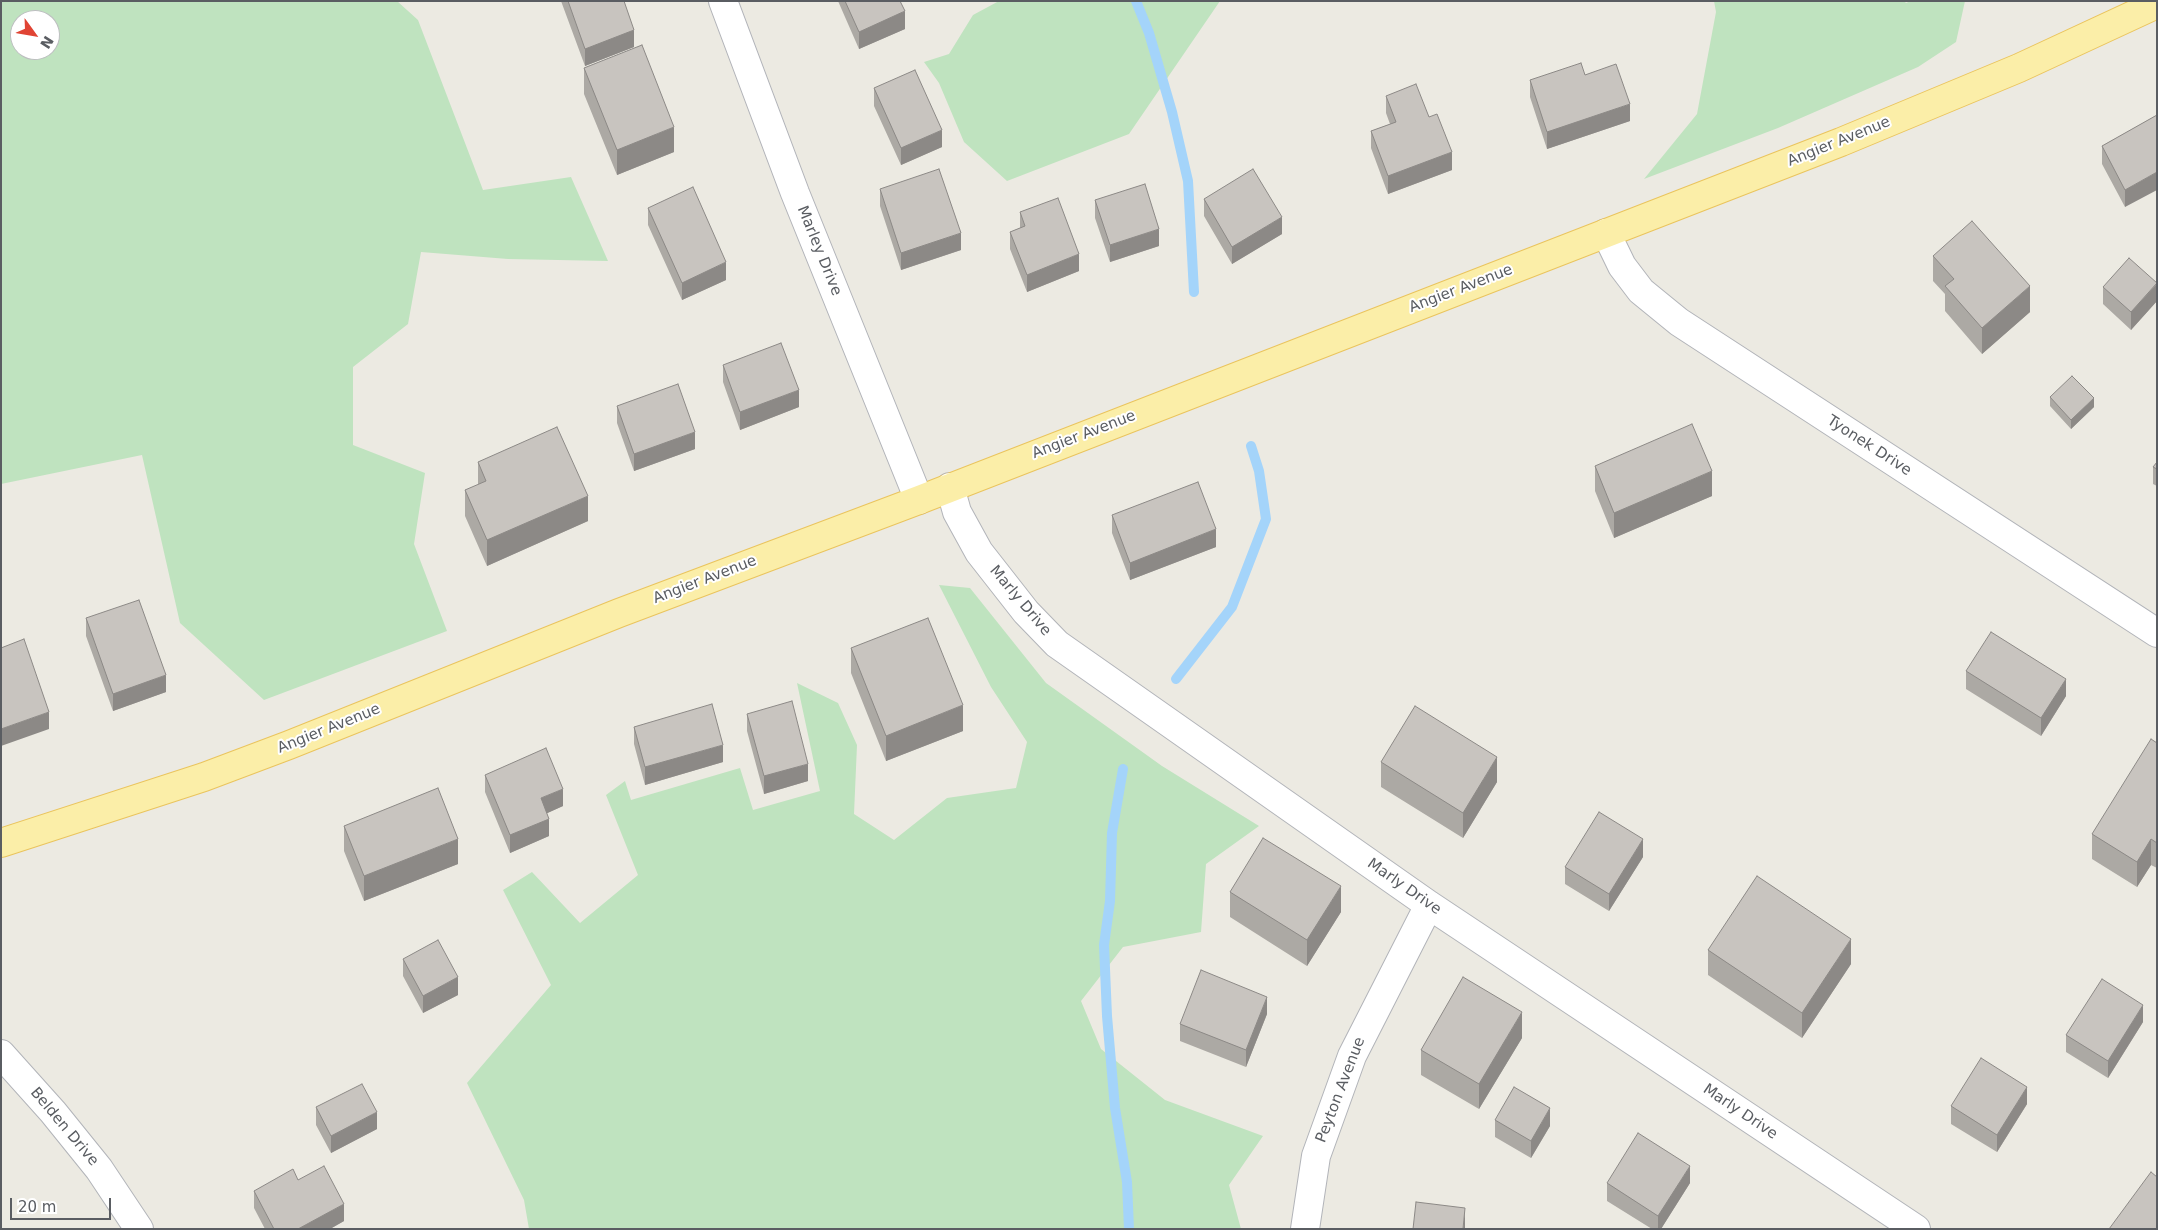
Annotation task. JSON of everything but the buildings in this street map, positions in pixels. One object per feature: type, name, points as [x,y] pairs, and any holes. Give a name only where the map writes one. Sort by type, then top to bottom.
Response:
[{"type":"main road","name":"Angier Avenue","points":[[1,843],[204,777],[290,746],[418,692],[619,613],[919,500],[1606,234],[1841,142],[2019,68],[2146,5]]},
{"type":"street","name":"Marley Drive","points":[[723,1],[795,193],[919,500]]},
{"type":"street","name":"Tyonek Drive","points":[[1606,234],[1622,266],[1641,291],[1679,322],[2157,633]]},
{"type":"street","name":"Marly Drive","points":[[950,487],[957,512],[979,552],[1026,612],[1057,644],[1429,905],[1916,1229]]},
{"type":"street","name":"Peyton Avenue","points":[[1304,1229],[1316,1156],[1352,1056],[1429,905]]},
{"type":"street","name":"Belden Drive","points":[[1,1054],[53,1112],[99,1169],[139,1229]]},
{"type":"green space","points":[[1,1],[397,1],[418,20],[483,190],[571,177],[608,261],[508,259],[421,252],[408,324],[353,367],[353,445],[425,473],[414,544],[447,631],[264,700],[180,623],[142,455],[1,484]]},
{"type":"green space","points":[[999,1],[1220,1],[1129,134],[1007,181],[964,142],[939,83],[924,62],[949,54],[973,15]]},
{"type":"green space","points":[[1714,1],[1904,1],[1906,3],[1911,1],[1965,1],[1956,42],[1918,67],[1778,128],[1644,179],[1697,114],[1716,12]]},
{"type":"green space","points":[[939,585],[970,588],[1046,683],[1162,766],[1259,826],[1206,864],[1201,932],[1123,947],[1081,1001],[1101,1049],[1165,1100],[1263,1136],[1229,1185],[1241,1229],[529,1229],[524,1200],[467,1083],[551,985],[503,890],[532,872],[580,923],[638,875],[606,795],[625,781],[631,800],[740,768],[753,810],[820,791],[797,683],[838,703],[857,745],[854,814],[894,840],[947,798],[1016,788],[1027,742],[991,687]]},
{"type":"waterway","points":[[1136,1],[1149,33],[1172,112],[1188,181],[1194,292]]},
{"type":"waterway","points":[[1176,679],[1232,607],[1266,519],[1259,471],[1251,446]]},
{"type":"waterway","points":[[1123,769],[1112,833],[1110,901],[1104,945],[1107,1016],[1115,1108],[1127,1182],[1129,1229]]}]
